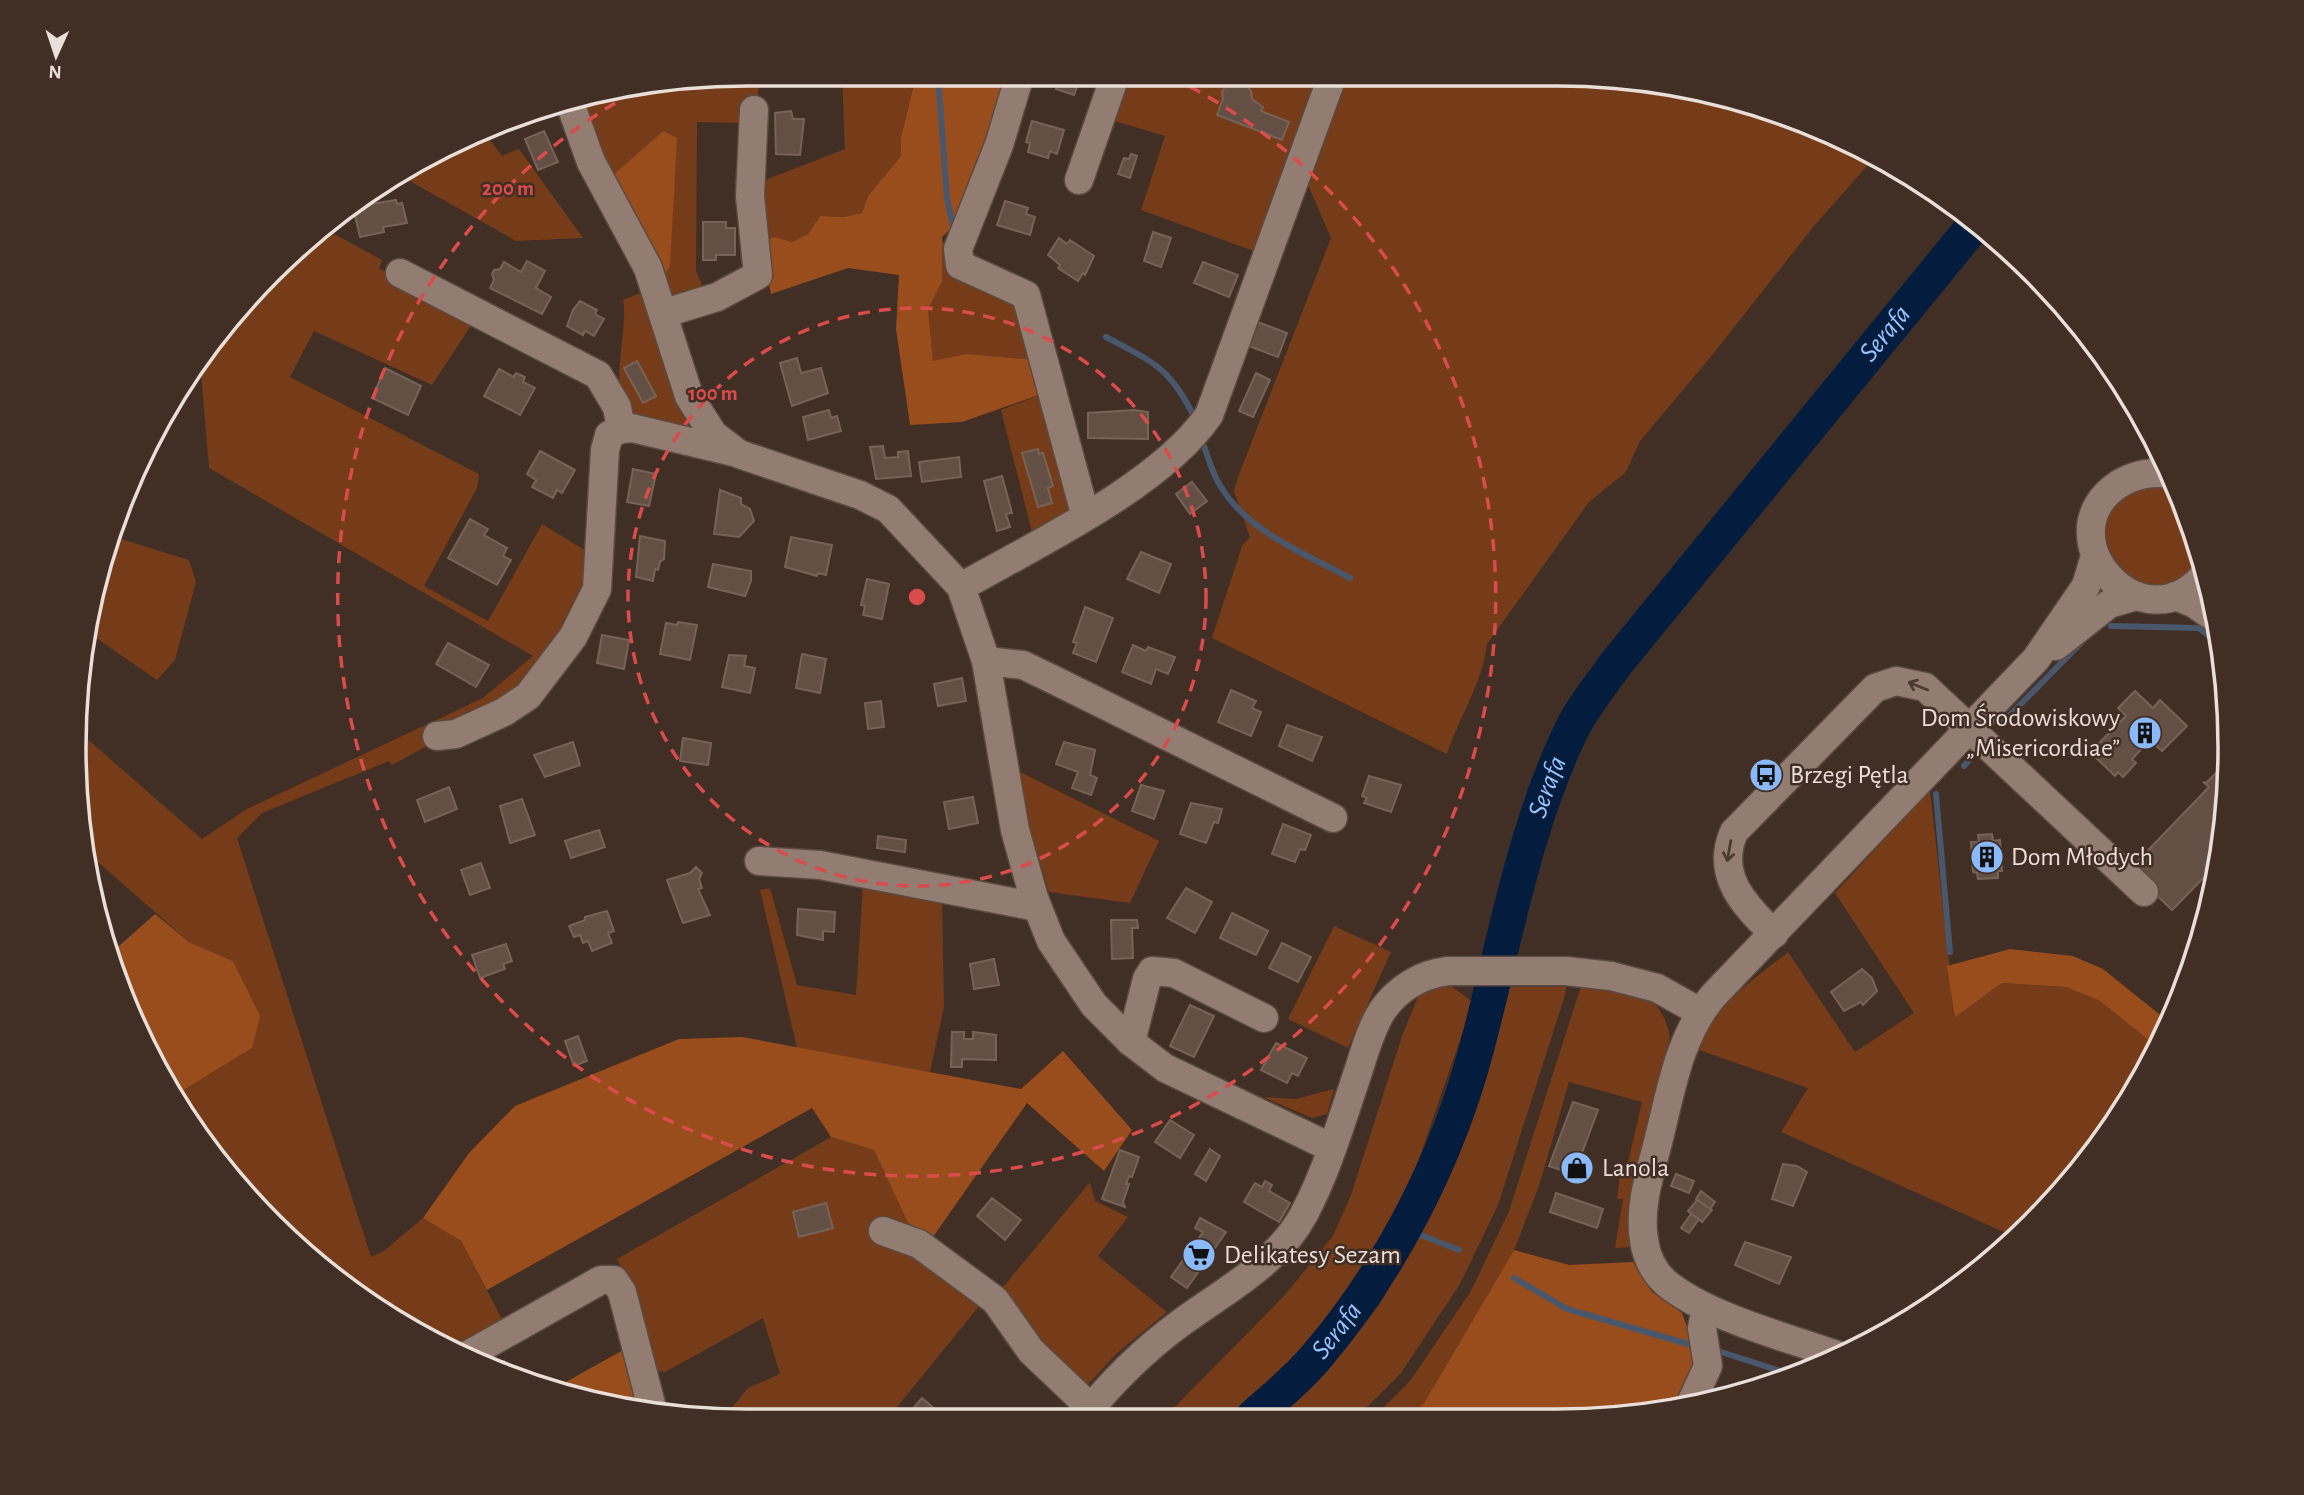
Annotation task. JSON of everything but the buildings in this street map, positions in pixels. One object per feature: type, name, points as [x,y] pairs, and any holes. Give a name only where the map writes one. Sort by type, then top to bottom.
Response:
[{"type":"street","points":[[1017,86],[999,145],[958,249],[960,265],[1026,295],[1085,514]]},
{"type":"street","points":[[1079,180],[1112,86]]},
{"type":"street","points":[[961,587],[1158,468],[1193,438],[1209,415],[1329,86]]},
{"type":"street","points":[[572,109],[591,162],[649,268],[689,396],[713,434],[739,454]]},
{"type":"street","points":[[665,313],[717,297],[758,275],[750,196],[754,110]]},
{"type":"street","points":[[400,272],[598,375],[617,407],[621,429]]},
{"type":"street","points":[[437,736],[456,734],[504,712],[528,696],[573,637],[597,589],[605,450],[609,435],[621,429],[632,428],[739,454],[860,495],[888,509],[961,587],[986,661],[1015,830],[1037,907],[1051,942],[1094,1005],[1131,1042],[1165,1068],[1332,1148]]},
{"type":"street","points":[[1826,1351],[1706,1308],[1664,1281],[1646,1251],[1642,1228],[1645,1195],[1675,1071],[1687,1036],[1700,1012],[2036,659],[2087,586],[2095,556],[2092,525],[2105,497],[2129,478],[2143,474],[2159,475]]},
{"type":"street","points":[[2095,556],[2111,582],[2136,596],[2162,599],[2175,596],[2187,591],[2197,581]]},
{"type":"street","points":[[2036,659],[2109,604],[2136,596]]},
{"type":"street","points":[[2175,596],[2204,611]]},
{"type":"street","points":[[986,661],[1023,666],[1052,679],[1333,818]]},
{"type":"street","points":[[1774,934],[1743,900],[1729,877],[1727,853],[1734,832],[1875,688],[1896,681],[1926,687],[2144,892]]},
{"type":"street","points":[[759,861],[820,865],[1037,907]]},
{"type":"street","points":[[1131,1042],[1147,979],[1152,971],[1174,973],[1264,1018]]},
{"type":"street","points":[[1091,1409],[1147,1350],[1250,1275],[1283,1244],[1304,1214],[1332,1148],[1365,1050],[1383,1009],[1420,977],[1448,971],[1566,971],[1646,984],[1700,1012]]},
{"type":"street","points":[[883,1230],[919,1244],[995,1300],[1031,1351],[1083,1409]]},
{"type":"street","points":[[476,1351],[601,1280],[614,1280],[622,1292],[651,1402]]},
{"type":"street","points":[[1695,1395],[1708,1366],[1702,1328],[1706,1308]]},
{"type":"shaded area","points":[[759,86],[758,104],[745,123],[697,122],[696,271],[705,292],[681,297],[670,294],[661,278],[663,131],[611,177],[584,106],[661,91]]},
{"type":"shaded area","points":[[842,86],[913,86],[901,137],[901,156],[868,196],[862,213],[844,217],[820,216],[808,234],[792,242],[775,237],[760,242],[755,184],[845,149]]},
{"type":"shaded area","points":[[914,86],[1007,86],[959,221],[942,237],[942,282],[928,309],[933,361],[967,354],[1036,360],[1047,392],[962,422],[910,425],[896,329],[899,275],[848,268],[771,294],[760,242],[775,237],[792,242],[808,234],[820,216],[844,217],[862,213],[868,196],[901,156],[901,137]]},
{"type":"shaded area","points":[[1120,86],[1319,86],[1301,118],[1305,120],[1262,254],[1141,210],[1165,136],[1108,119]]},
{"type":"shaded area","points":[[1335,86],[1557,86],[1643,91],[1728,108],[1769,121],[1810,136],[1869,164],[1814,226],[1640,441],[1626,472],[1589,502],[1487,644],[1476,686],[1447,754],[1212,638],[1242,546],[1250,537],[1234,491],[1238,477],[1331,238],[1302,171]]},
{"type":"shaded area","points":[[663,131],[677,138],[670,267],[661,278],[611,177]]},
{"type":"shaded area","points":[[489,138],[502,156],[519,149],[583,238],[516,241],[408,180]]},
{"type":"shaded area","points":[[332,233],[382,260],[379,268],[474,321],[432,385],[314,331],[290,377],[479,474],[477,488],[424,586],[488,621],[542,524],[591,554],[585,589],[573,623],[506,703],[392,765],[389,761],[262,813],[237,838],[371,1257],[385,1250],[423,1218],[461,1241],[502,1319],[492,1334],[467,1347],[380,1298],[311,1245],[250,1184],[197,1115],[182,1091],[252,1048],[233,961],[189,942],[95,860],[87,791],[86,738],[202,839],[247,809],[483,698],[533,656],[209,468],[201,374],[250,311]]},
{"type":"shaded area","points":[[942,236],[949,271],[1023,305],[1036,360],[967,354],[933,362],[928,309],[942,282]]},
{"type":"shaded area","points":[[649,289],[696,429],[642,420],[630,413],[623,401],[620,367],[623,300]]},
{"type":"shaded area","points":[[1047,392],[1075,510],[1032,532],[1001,410]]},
{"type":"shaded area","points":[[2164,485],[2194,571],[2191,576],[2161,590],[2114,573],[2103,521],[2125,491]]},
{"type":"shaded area","points":[[120,539],[189,560],[196,582],[175,660],[157,680],[95,637],[108,576]]},
{"type":"shaded area","points":[[1020,772],[1159,841],[1130,903],[1049,892],[1031,833]]},
{"type":"shaded area","points":[[1930,790],[1955,1016],[2002,983],[2066,987],[2100,1001],[2149,1041],[2130,1078],[2082,1150],[2054,1184],[2006,1233],[1781,1132],[1808,1088],[1696,1049],[1703,1034],[1723,1007],[1788,952],[1855,1052],[1914,1013],[1835,893]]},
{"type":"shaded area","points":[[863,885],[942,899],[944,1007],[930,1072],[797,1048],[760,890],[770,888],[797,985],[856,995]]},
{"type":"shaded area","points":[[155,914],[189,942],[233,961],[260,1016],[252,1048],[182,1091],[136,1001],[117,948]]},
{"type":"shaded area","points":[[1334,926],[1391,952],[1348,1048],[1288,1019]]},
{"type":"shaded area","points":[[2010,949],[2073,956],[2103,969],[2161,1016],[2149,1041],[2100,1001],[2066,987],[2002,983],[1955,1017],[1947,966]]},
{"type":"shaded area","points":[[1447,983],[1473,1002],[1409,1188],[1355,1281],[1299,1362],[1248,1409],[1173,1409],[1284,1296],[1333,1236],[1351,1195],[1402,1036],[1420,992]]},
{"type":"shaded area","points":[[1581,986],[1626,990],[1649,999],[1665,1020],[1670,1037],[1633,1206],[1630,1247],[1615,1248],[1623,1199],[1617,1199],[1620,1172],[1627,1167],[1642,1102],[1569,1082],[1539,1186],[1514,1250],[1424,1403],[1417,1409],[1382,1409],[1410,1381],[1471,1291],[1509,1211]]},
{"type":"shaded area","points":[[1499,987],[1566,987],[1498,1205],[1460,1284],[1401,1373],[1365,1409],[1287,1409],[1332,1365],[1380,1304],[1422,1229],[1477,1096]]},
{"type":"shaded area","points":[[742,1037],[1021,1089],[1063,1051],[1132,1130],[1104,1171],[1027,1103],[928,1244],[907,1221],[874,1150],[831,1137],[812,1108],[487,1290],[461,1241],[423,1218],[469,1153],[515,1106],[679,1039]]},
{"type":"shaded area","points":[[1334,1089],[1327,1114],[1312,1118],[1263,1097],[1296,1099]]},
{"type":"shaded area","points":[[831,1137],[874,1150],[907,1221],[984,1300],[895,1409],[731,1409],[748,1388],[780,1374],[763,1318],[665,1372],[649,1370],[625,1275],[617,1259]]},
{"type":"shaded area","points":[[1090,1182],[1095,1201],[1128,1217],[1098,1256],[1167,1312],[1117,1353],[1082,1391],[999,1292]]},
{"type":"shaded area","points":[[1514,1250],[1569,1265],[1633,1262],[1652,1292],[1682,1313],[1690,1335],[1695,1368],[1684,1397],[1600,1408],[1417,1409],[1424,1403]]},
{"type":"shaded area","points":[[625,1349],[642,1401],[618,1397],[564,1383]]},
{"type":"waterway","points":[[939,86],[947,199],[954,231]]},
{"type":"waterway","name":"Serafa","points":[[1262,1409],[1302,1373],[1344,1322],[1392,1249],[1433,1171],[1465,1089],[1527,848],[1554,771],[1579,716],[1614,666],[1970,231]]},
{"type":"waterway","points":[[1106,337],[1148,360],[1169,377],[1195,419]]},
{"type":"waterway","points":[[1204,446],[1218,482],[1232,503],[1246,517],[1297,551],[1350,578]]},
{"type":"waterway","points":[[2111,626],[2199,628],[2209,636]]},
{"type":"waterway","points":[[2003,722],[2081,643]]},
{"type":"waterway","points":[[1964,766],[1974,754]]},
{"type":"waterway","points":[[1936,794],[1950,952]]},
{"type":"waterway","points":[[1403,1228],[1459,1250]]},
{"type":"waterway","points":[[1514,1278],[1567,1309],[1695,1346]]},
{"type":"waterway","points":[[1718,1351],[1779,1370]]},
{"type":"place","name":"Dom Środowiskowy „Misericordiae”","points":[[2145,733]]},
{"type":"place","name":"Brzegi Pętla","points":[[1766,775]]},
{"type":"place","name":"Dom Młodych","points":[[1987,857]]},
{"type":"place","name":"Lanola","points":[[1577,1168]]},
{"type":"place","name":"Delikatesy Sezam","points":[[1199,1255]]}]
